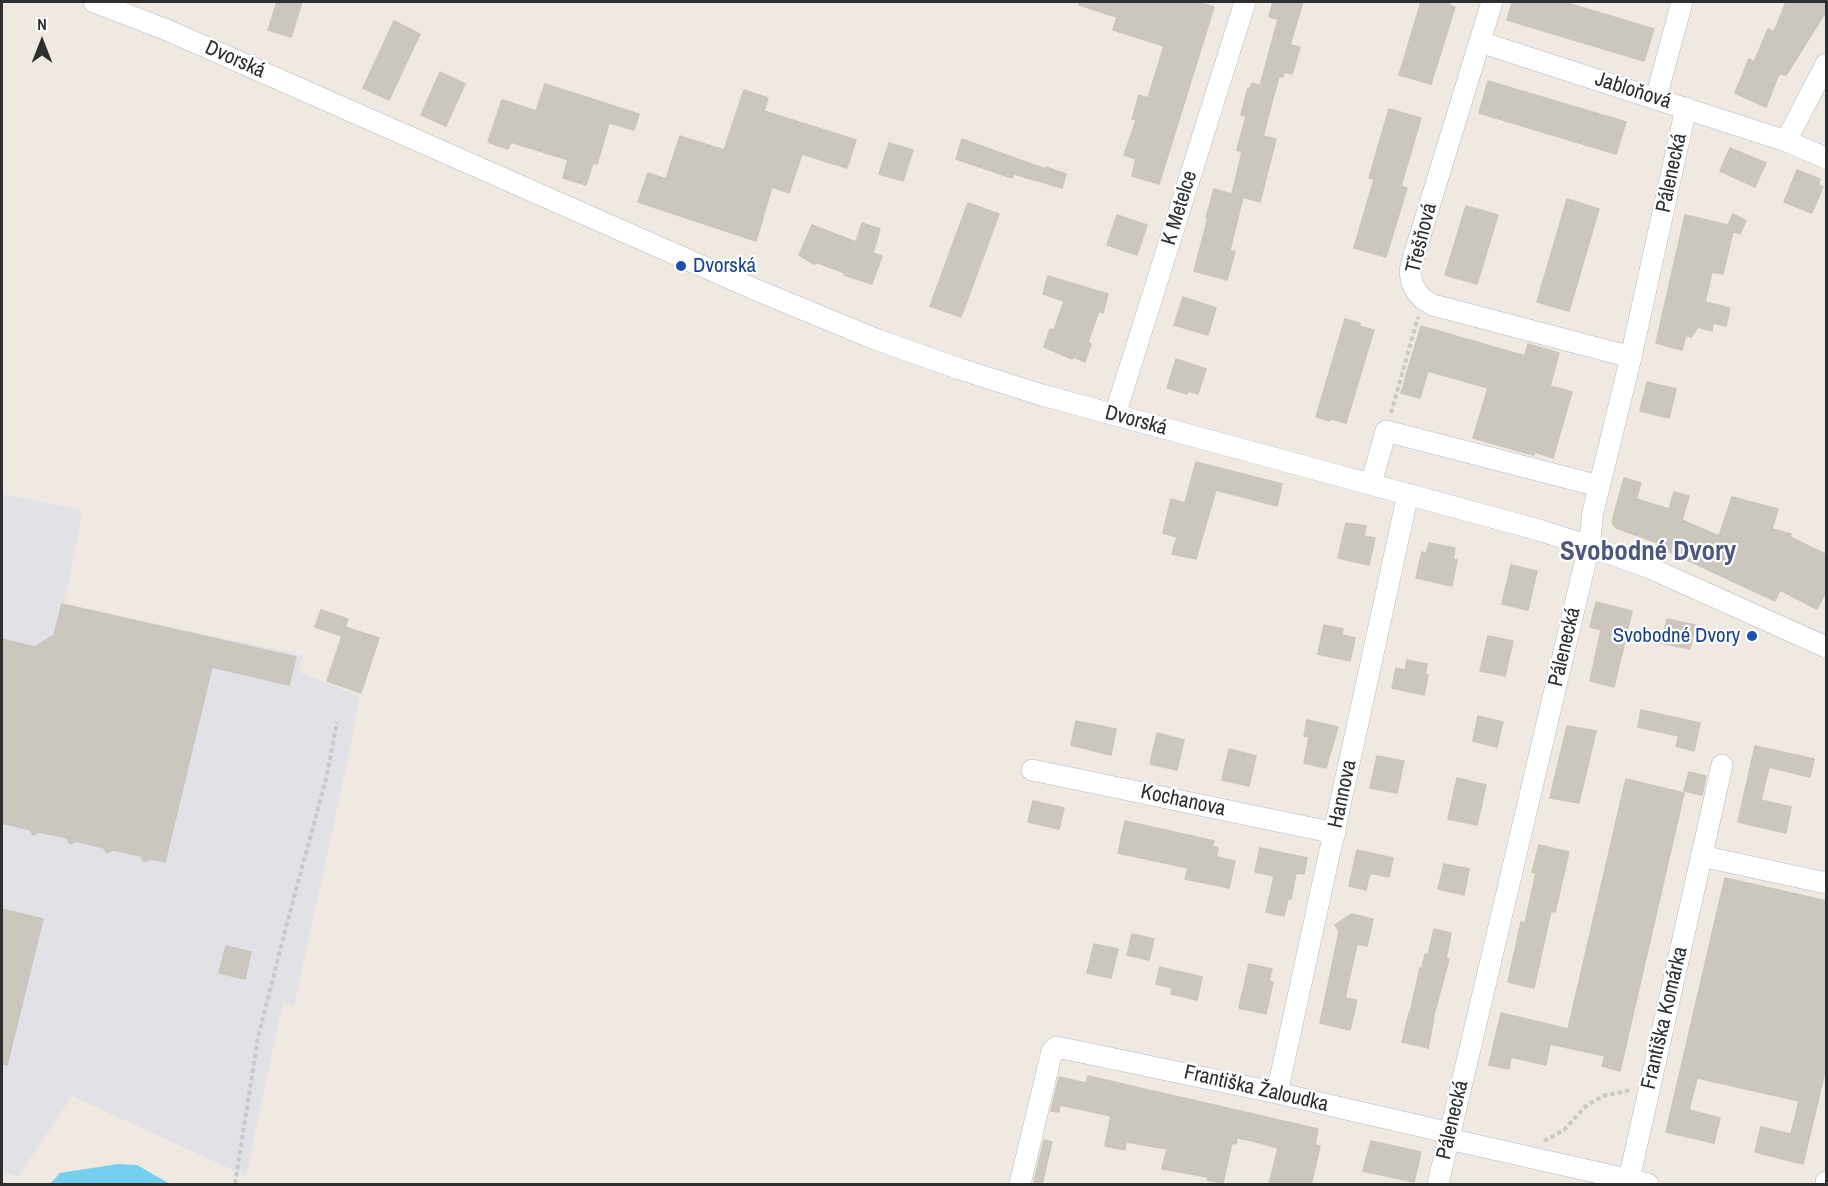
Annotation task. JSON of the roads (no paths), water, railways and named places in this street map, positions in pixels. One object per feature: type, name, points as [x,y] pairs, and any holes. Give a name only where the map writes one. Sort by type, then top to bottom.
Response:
[{"type":"street","name":"Dvorská","points":[[94,2],[177,34],[848,329],[1042,395],[1539,530],[1589,546],[1650,568],[1827,647]]},
{"type":"street","name":"K Metelce","points":[[1115,415],[1245,2]]},
{"type":"street","name":"Třešňová","points":[[1492,2],[1412,262],[1410,272],[1412,283],[1423,299],[1433,305],[1631,357]]},
{"type":"street","points":[[1656,98],[1682,2]]},
{"type":"street","name":"Jabloňová","points":[[1480,42],[1786,141],[1827,158]]},
{"type":"street","points":[[1786,141],[1827,64]]},
{"type":"street","name":"Pálenecká","points":[[1438,1185],[1589,546],[1593,512],[1631,357],[1686,108]]},
{"type":"street","points":[[1371,484],[1386,431],[1599,486]]},
{"type":"street","name":"Hannova","points":[[1276,1093],[1408,494]]},
{"type":"street","name":"Františka Komárka","points":[[1449,1136],[1635,1183],[1649,1092],[1722,765]]},
{"type":"street","name":"Kochanova","points":[[1032,770],[1335,833]]},
{"type":"street","points":[[1701,856],[1827,883]]},
{"type":"street","name":"Františka Žaloudka","points":[[1020,1185],[1052,1051],[1061,1046],[1276,1093],[1449,1136]]},
{"type":"water","points":[[118,1164],[137,1165],[170,1184],[50,1184],[60,1173]]},
{"type":"place","name":"Dvorská","points":[[681,266]]},
{"type":"place","name":"Svobodné Dvory","points":[[1752,636]]},
{"type":"district","name":"Svobodné Dvory","points":[[1648,553]]}]
